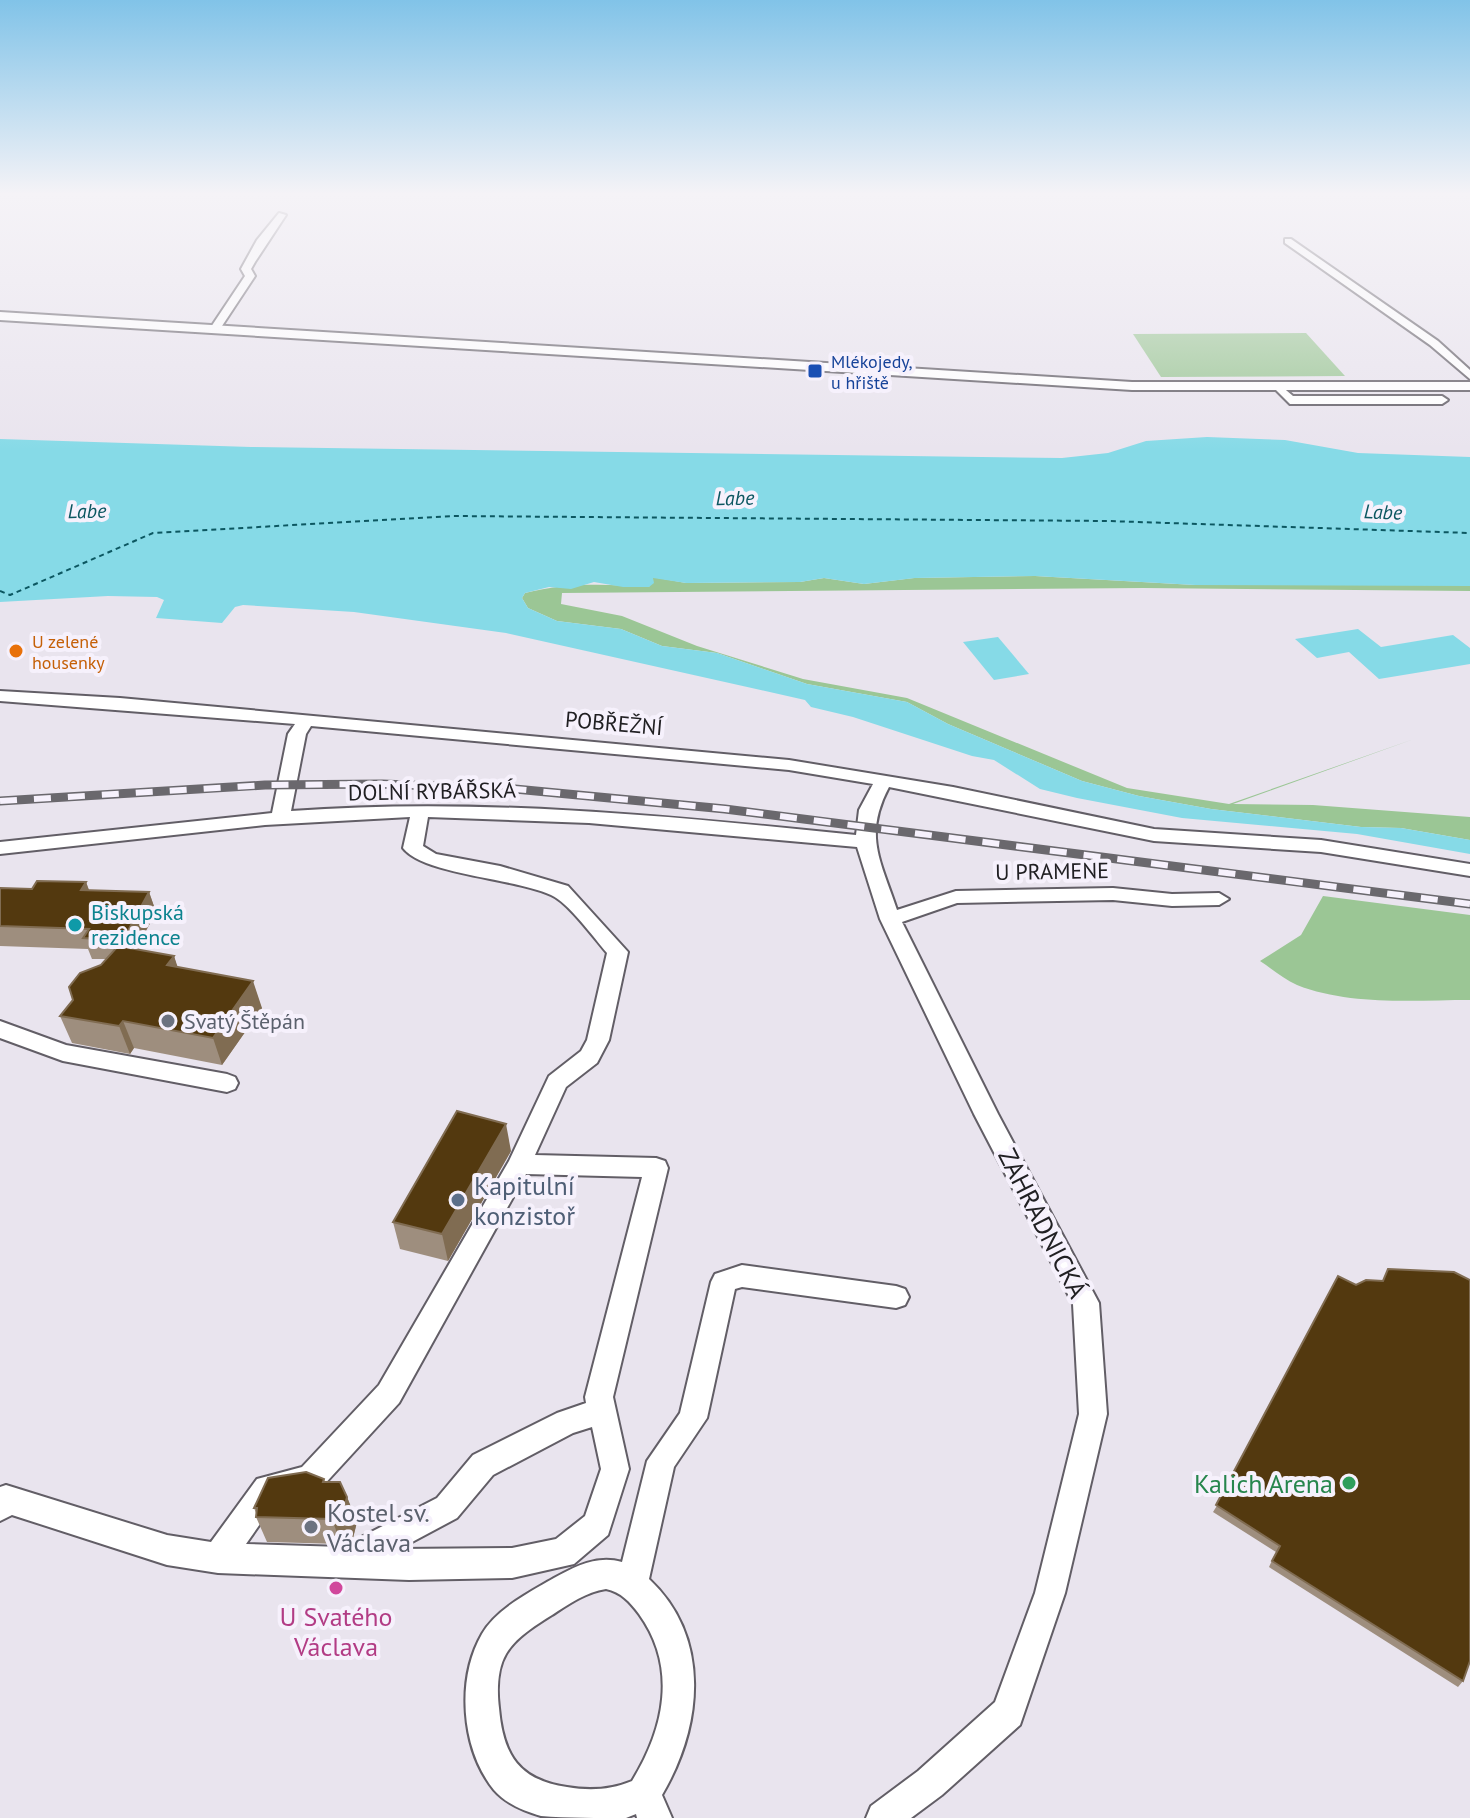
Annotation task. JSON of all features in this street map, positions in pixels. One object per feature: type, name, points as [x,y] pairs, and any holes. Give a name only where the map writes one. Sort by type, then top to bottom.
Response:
[{"type":"street","points":[[214,330],[247,281]]},
{"type":"street","points":[[1345,281],[1434,343],[1470,376]]},
{"type":"street","points":[[0,316],[1132,386],[1470,386]]},
{"type":"street","points":[[1280,388],[1290,400],[1442,400]]},
{"type":"street","name":"POBŘEŽNÍ","points":[[0,696],[700,755],[1008,803],[1114,828],[1219,841],[1246,838],[1321,846],[1470,870]]},
{"type":"street","points":[[280,820],[297,734],[306,721]]},
{"type":"street","name":"ZAHRADNICKÁ","points":[[883,782],[868,810],[865,842],[890,919],[986,1114],[1086,1303],[1093,1414],[1050,1593],[1008,1713],[930,1783],[883,1818]]},
{"type":"street","points":[[218,1558],[267,1489],[310,1479],[389,1394],[519,1164],[557,1082],[589,1057],[598,1040],[618,952],[561,891],[500,872],[430,859],[413,848],[420,811]]},
{"type":"street","name":"DOLNÍ RYBÁŘSKÁ","points":[[0,848],[280,820],[420,811],[562,815],[865,842]]},
{"type":"street","name":"U PRAMENE","points":[[890,919],[956,897],[1113,894],[1172,900],[1219,899]]},
{"type":"street","points":[[0,1029],[63,1053],[227,1083]]},
{"type":"street","points":[[3,1503],[167,1550],[218,1558],[341,1563],[512,1563],[563,1553],[597,1525],[615,1469],[599,1397],[656,1168],[519,1164]]},
{"type":"street","points":[[633,1582],[661,1461],[693,1418],[724,1282],[742,1276],[896,1297]]},
{"type":"street","points":[[341,1563],[447,1508],[483,1465],[567,1422],[603,1411]]},
{"type":"street","points":[[609,1573],[633,1582],[675,1651],[678,1683],[676,1722],[650,1806],[605,1808],[563,1805],[521,1791],[502,1770],[490,1746],[483,1721],[481,1693],[493,1645],[507,1626],[591,1576],[609,1573]]},
{"type":"green space","points":[[1306,333],[1345,376],[1161,377],[1133,334]]},
{"type":"green space","points":[[1035,576],[1195,585],[1457,585],[1470,586],[1470,591],[1143,588],[562,593],[561,604],[622,616],[697,646],[803,679],[907,698],[1127,788],[1229,804],[1414,739],[1233,804],[1313,805],[1470,817],[1470,840],[1401,828],[1361,827],[1211,809],[1139,796],[1082,781],[948,724],[907,702],[807,684],[717,653],[662,646],[621,629],[557,621],[528,608],[522,598],[525,593],[540,589],[571,585],[649,587],[652,577],[686,583],[800,582],[824,578],[864,584],[914,578]]},
{"type":"green space","points":[[1323,896],[1470,915],[1470,1000],[1361,999],[1317,992],[1297,985],[1260,961],[1301,935]]},
{"type":"water","name":"Labe","points":[[1207,437],[1285,440],[1358,453],[1470,457],[1470,586],[1195,585],[1035,576],[915,578],[864,584],[824,578],[800,582],[686,583],[653,578],[654,583],[649,587],[594,582],[571,589],[549,587],[525,593],[522,598],[528,608],[557,621],[621,629],[662,646],[717,653],[807,684],[907,702],[948,724],[1082,781],[1139,796],[1211,809],[1361,827],[1401,828],[1470,840],[1470,854],[1357,834],[1182,818],[1077,798],[1040,789],[994,760],[811,707],[805,700],[506,633],[354,612],[243,605],[235,607],[222,623],[156,618],[164,600],[157,597],[108,596],[0,602],[0,439],[251,447],[1062,458],[1108,453],[1146,441]]},
{"type":"water","points":[[1358,629],[1381,647],[1453,635],[1470,648],[1470,664],[1379,679],[1349,652],[1317,658],[1295,639]]},
{"type":"water","points":[[998,637],[1029,674],[994,680],[963,642]]},
{"type":"building","points":[[37,881],[86,882],[81,890],[149,892],[123,940],[83,938],[89,929],[0,926],[0,888],[32,889]]},
{"type":"building","points":[[118,946],[174,956],[167,965],[253,981],[213,1038],[123,1021],[119,1026],[60,1016],[73,1000],[69,987],[80,973],[101,965]]},
{"type":"building","points":[[457,1111],[506,1124],[442,1234],[393,1222]]},
{"type":"building","name":"Kalich Arena","points":[[1388,1269],[1454,1272],[1470,1280],[1470,1661],[1463,1681],[1272,1561],[1280,1546],[1216,1505],[1338,1276],[1356,1285],[1366,1280],[1383,1281]]},
{"type":"building","points":[[306,1472],[324,1479],[323,1482],[340,1482],[347,1497],[343,1513],[332,1519],[256,1517],[257,1508],[254,1508],[268,1478]]},
{"type":"ferry route","points":[[0,591],[10,595],[153,533],[453,516],[1108,521],[1470,533]]},
{"type":"railway","points":[[0,801],[265,785],[382,784],[515,789],[725,809],[1470,904]]},
{"type":"place","name":"Mlékojedy, u hřiště","points":[[815,371]]},
{"type":"place","name":"U zelené housenky","points":[[16,651]]},
{"type":"place","name":"Biskupská rezidence","points":[[75,925]]},
{"type":"place","name":"Svatý Štěpán","points":[[168,1021]]},
{"type":"place","name":"Kapitulní konzistoř","points":[[458,1200]]},
{"type":"place","name":"Kalich Arena","points":[[1349,1483]]},
{"type":"place","name":"Kostel sv. Václava","points":[[311,1527]]},
{"type":"place","name":"U Svatého Václava","points":[[336,1588]]}]
